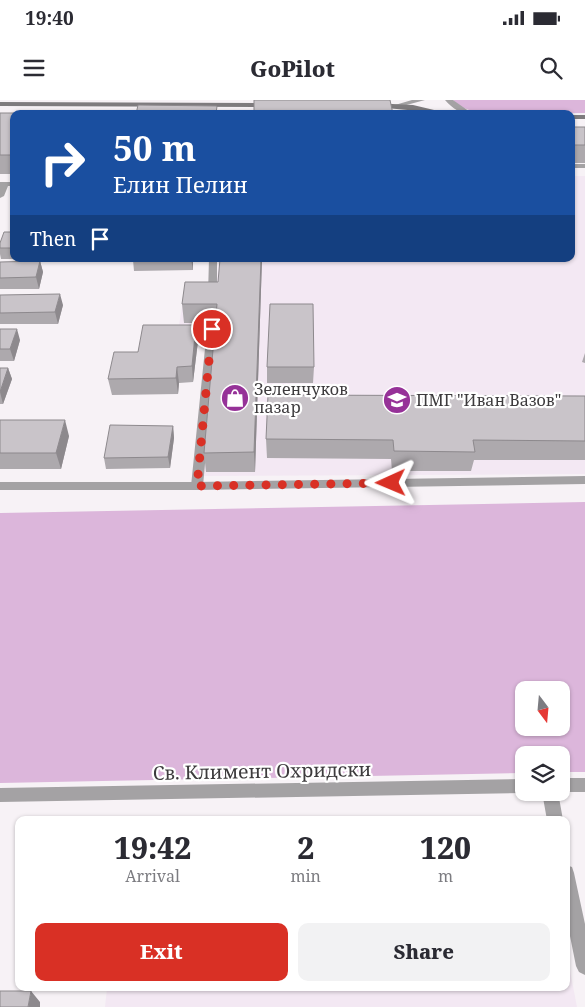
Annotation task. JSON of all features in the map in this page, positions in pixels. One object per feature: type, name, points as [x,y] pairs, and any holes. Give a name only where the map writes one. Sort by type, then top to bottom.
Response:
[{"type":"street","points":[[399,105],[421,100]]},
{"type":"street","points":[[449,100],[462,110]]},
{"type":"street","points":[[0,104],[118,102],[280,105]]},
{"type":"street","points":[[370,105],[399,105],[426,110]]},
{"type":"street","points":[[0,196],[6,184]]},
{"type":"street","points":[[197,486],[212,329],[213,262]]},
{"type":"street","points":[[0,486],[197,486],[585,480]]},
{"type":"street","points":[[570,785],[585,784]]},
{"type":"street","name":"Св. Климент Охридски","points":[[0,795],[515,786]]},
{"type":"street","points":[[552,801],[555,816]]},
{"type":"street","points":[[570,893],[585,966]]},
{"type":"shaded area","points":[[453,100],[585,100],[585,113],[575,113],[575,110],[469,110],[461,107]]},
{"type":"shaded area","name":"ПМГ \"Иван Вазов\"","points":[[575,176],[585,176],[585,474],[203,476],[215,325],[179,325],[184,295],[216,295],[219,262],[575,262]]},
{"type":"shaded area","points":[[585,502],[585,772],[570,772],[570,746],[515,746],[515,773],[0,783],[0,513]]},
{"type":"shaded area","points":[[570,971],[577,1007],[105,1007],[107,991],[570,991]]},
{"type":"building","points":[[254,100],[390,100],[392,110],[254,110]]},
{"type":"building","points":[[138,105],[217,106],[216,110],[137,110]]},
{"type":"building","points":[[0,113],[10,113],[10,155],[0,155]]},
{"type":"building","points":[[575,127],[585,127],[585,145],[575,145]]},
{"type":"building","points":[[4,232],[10,232],[10,248],[0,248]]},
{"type":"building","points":[[0,262],[40,262],[36,277],[0,278]]},
{"type":"building","name":"Зеленчуков пазар","points":[[220,262],[261,262],[254,452],[204,453],[217,304],[182,304],[185,282],[218,282]]},
{"type":"building","points":[[60,294],[55,312],[0,313],[0,295]]},
{"type":"building","points":[[270,304],[313,304],[314,367],[267,367]]},
{"type":"building","points":[[143,325],[196,325],[192,366],[177,367],[176,378],[108,379],[114,352],[138,352]]},
{"type":"building","points":[[0,329],[17,329],[10,349],[0,349]]},
{"type":"building","points":[[0,368],[8,368],[0,392]]},
{"type":"building","points":[[268,395],[585,396],[585,441],[473,440],[475,452],[394,451],[393,440],[266,439]]},
{"type":"building","points":[[0,420],[65,420],[56,453],[0,453]]},
{"type":"building","points":[[110,425],[173,426],[168,457],[104,458]]},
{"type":"building","points":[[0,991],[31,991],[28,1007],[0,1007]]},
{"type":"place","name":"Зеленчуков пазар","points":[[235,398]]},
{"type":"place","name":"ПМГ \"Иван Вазов\"","points":[[397,400]]},
{"type":"route","points":[[212,329],[197,486],[391,483]]}]
